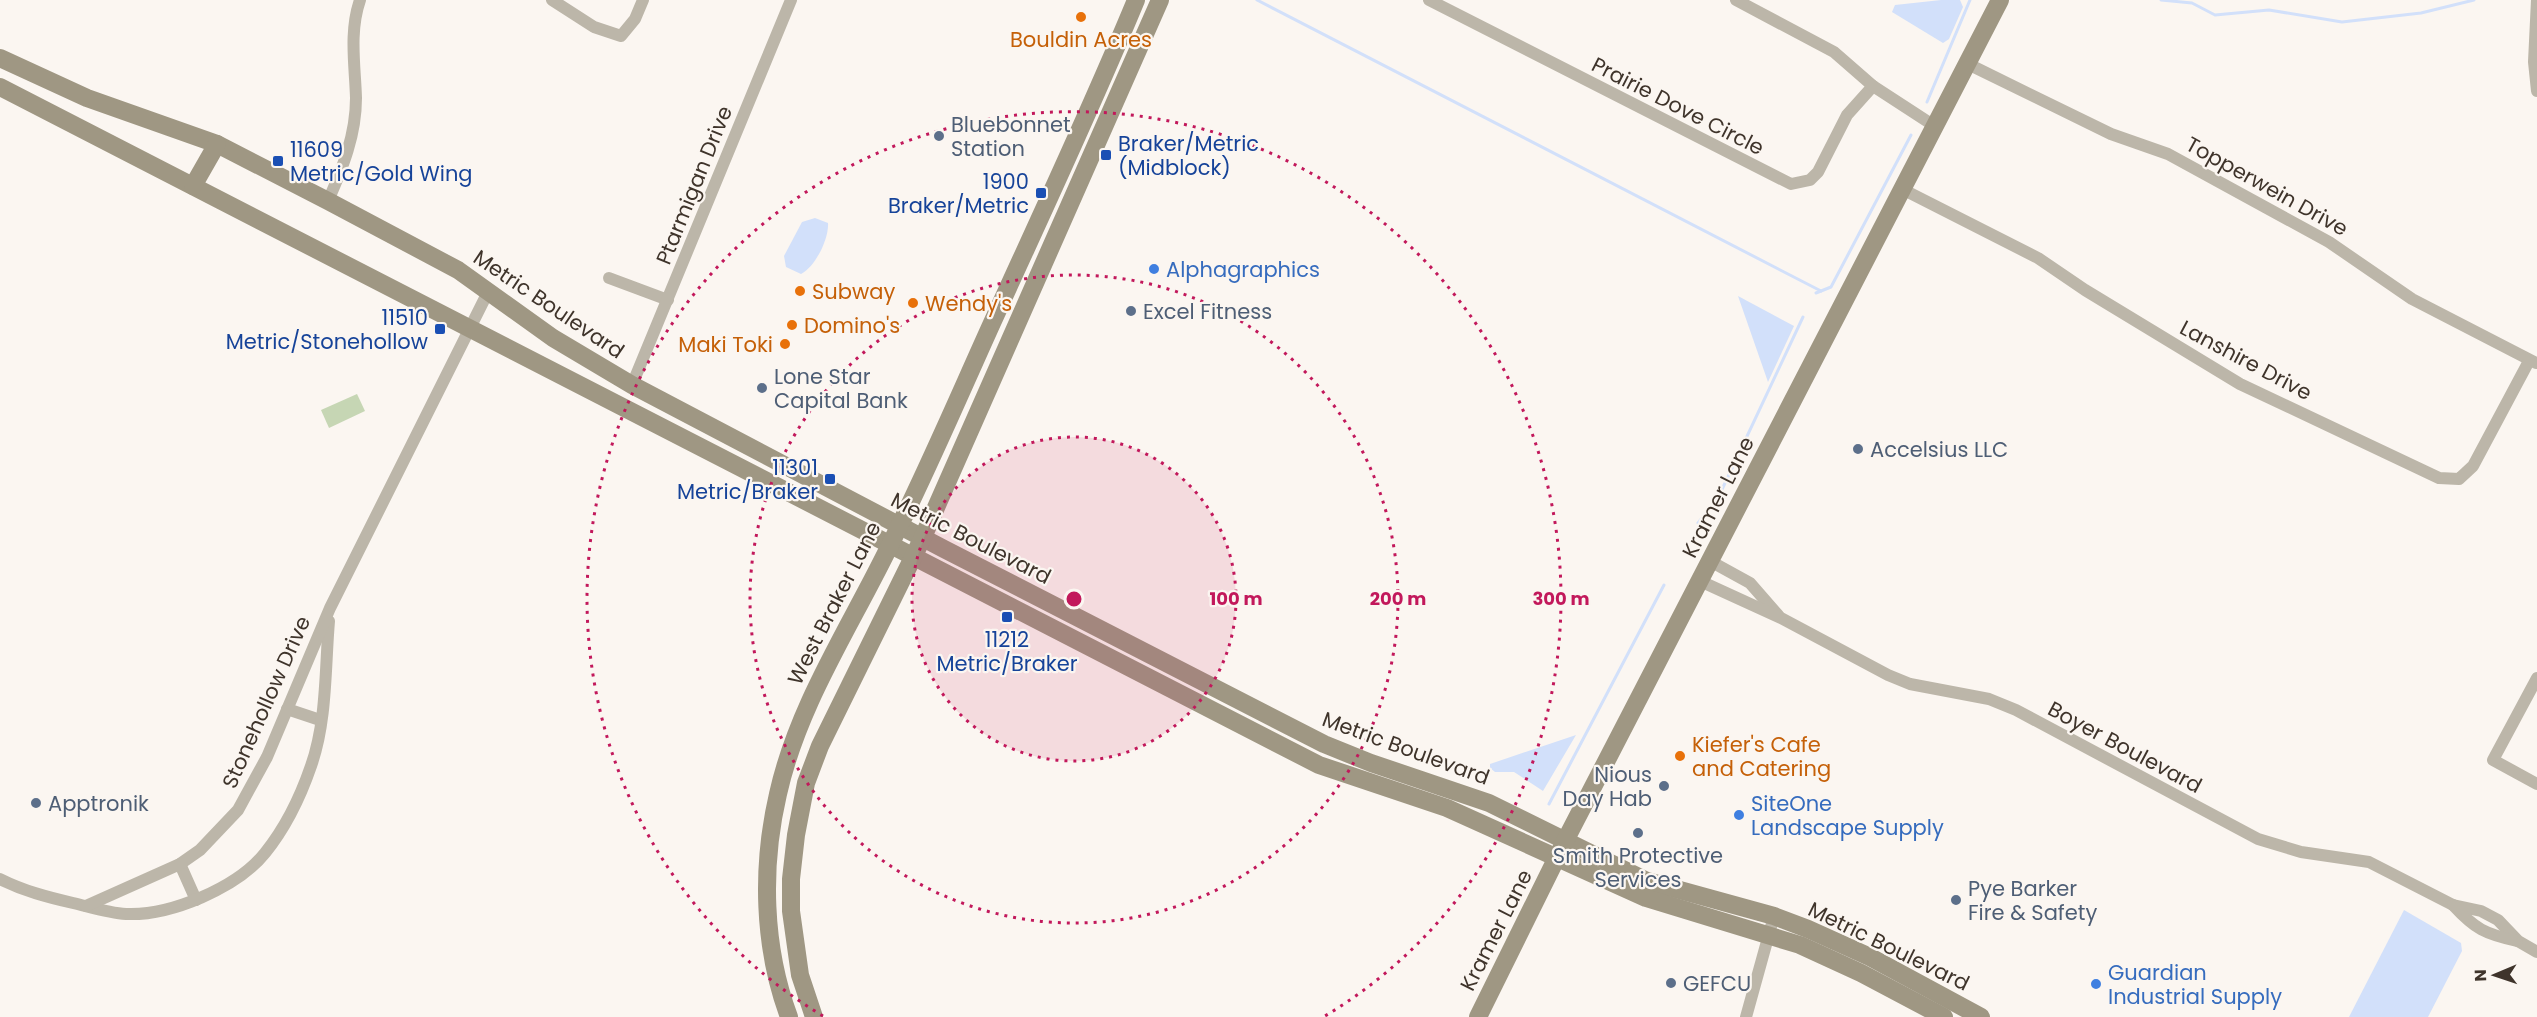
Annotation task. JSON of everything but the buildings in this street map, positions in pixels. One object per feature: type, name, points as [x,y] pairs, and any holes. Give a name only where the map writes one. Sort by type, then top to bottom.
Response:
[{"type":"main road","name":"West Braker Lane","points":[[789,1017],[782,996],[770,936],[766,890],[771,830],[778,795],[802,717],[891,544],[1099,89],[1136,0]]},
{"type":"main road","points":[[809,1016],[794,932],[791,879],[806,783],[820,746],[923,537],[1118,101],[1160,0]]},
{"type":"main road","name":"Kramer Lane","points":[[1478,1017],[1557,858],[2000,0]]},
{"type":"main road","name":"Metric Boulevard","points":[[0,57],[87,99],[217,144],[421,248],[489,290],[553,338],[632,385],[1324,744],[1490,803],[1647,881],[1870,957],[1981,1017]]},
{"type":"main road","name":"Metric Boulevard","points":[[0,87],[1319,765],[1447,808],[1646,898],[1771,925],[1944,1017]]},
{"type":"main road","points":[[1099,89],[1118,101]]},
{"type":"main road","points":[[193,186],[217,144]]},
{"type":"main road","points":[[998,310],[1018,324]]},
{"type":"main road","points":[[1221,713],[1231,696]]},
{"type":"main road","points":[[782,996],[803,986]]},
{"type":"street","points":[[328,201],[351,143],[356,97],[353,32],[360,0]]},
{"type":"street","points":[[552,0],[594,27],[621,36],[635,19],[643,0]]},
{"type":"street","name":"Ptarmigan Drive","points":[[632,385],[791,0]]},
{"type":"street","name":"Prairie Dove Circle","points":[[1429,0],[1791,184],[1810,180],[1818,172],[1847,115],[1873,86]]},
{"type":"street","points":[[1736,0],[1824,46],[1873,86],[1936,127]]},
{"type":"street","points":[[2537,0],[2534,62],[2537,91]]},
{"type":"street","name":"Topperwein Drive","points":[[1968,64],[2111,134],[2168,154],[2329,242],[2412,299],[2533,362]]},
{"type":"street","name":"Lanshire Drive","points":[[1902,189],[2038,258],[2085,290],[2240,384],[2439,478],[2459,478],[2473,466],[2533,362]]},
{"type":"street","points":[[609,278],[668,300]]},
{"type":"street","name":"Stonehollow Drive","points":[[86,906],[180,864],[201,850],[238,810],[267,757],[330,608],[489,290]]},
{"type":"street","name":"Boyer Boulevard","points":[[1710,561],[1750,583],[1781,618]]},
{"type":"street","name":"Boyer Boulevard","points":[[1700,581],[1741,602],[1781,618],[1888,675],[1910,684],[1962,692],[2016,710],[2258,839],[2301,852],[2370,862],[2453,905],[2472,926],[2491,936],[2518,941],[2537,952]]},
{"type":"street","name":"Stonehollow Drive","points":[[0,879],[24,891],[126,914],[158,911],[196,900],[231,881],[263,855],[294,811],[312,763],[320,720],[330,608]]},
{"type":"street","points":[[2537,678],[2493,760],[2537,784]]},
{"type":"street","points":[[287,709],[320,720]]},
{"type":"street","points":[[180,864],[196,900]]},
{"type":"street","points":[[1746,1017],[1771,925]]},
{"type":"green space","points":[[357,394],[365,411],[329,428],[321,410]]},
{"type":"water","points":[[1960,0],[1963,7],[1949,39],[1943,43],[1892,12],[1895,5]]},
{"type":"water","points":[[815,218],[828,223],[826,237],[816,259],[801,274],[786,267],[784,256],[802,222]]},
{"type":"water","points":[[1738,296],[1794,326],[1768,382]]},
{"type":"water","points":[[1576,735],[1543,791],[1514,772],[1495,772],[1490,768],[1490,764]]},
{"type":"water","points":[[2404,910],[2461,943],[2462,951],[2428,1017],[2349,1017]]},
{"type":"waterway","points":[[1257,0],[1821,291]]},
{"type":"waterway","points":[[1927,102],[1970,0]]},
{"type":"waterway","points":[[2161,0],[2192,3],[2215,15],[2269,10],[2342,22],[2421,13],[2474,0]]},
{"type":"waterway","points":[[1816,293],[1831,287],[1911,135]]},
{"type":"waterway","points":[[1698,523],[1718,498],[1803,317]]},
{"type":"waterway","points":[[1549,804],[1664,585]]},
{"type":"place","name":"Bouldin Acres","points":[[1081,17]]},
{"type":"place","name":"Bluebonnet Station","points":[[939,136]]},
{"type":"place","name":"Braker/Metric (Midblock)","points":[[1106,155]]},
{"type":"place","name":"11609 Metric/Gold Wing","points":[[278,161]]},
{"type":"place","name":"1900 Braker/Metric","points":[[1041,193]]},
{"type":"place","name":"Alphagraphics","points":[[1154,269]]},
{"type":"place","name":"Subway","points":[[800,291]]},
{"type":"place","name":"Wendy's","points":[[913,303]]},
{"type":"place","name":"Excel Fitness","points":[[1131,311]]},
{"type":"place","name":"Domino's","points":[[792,325]]},
{"type":"place","name":"11510 Metric/Stonehollow","points":[[440,329]]},
{"type":"place","name":"Maki Toki","points":[[785,344]]},
{"type":"place","name":"Lone Star Capital Bank","points":[[762,388]]},
{"type":"place","name":"Accelsius LLC","points":[[1858,449]]},
{"type":"place","name":"11301 Metric/Braker","points":[[830,479]]},
{"type":"place","name":"11212 Metric/Braker","points":[[1007,617]]},
{"type":"place","name":"Kiefer's Cafe and Catering","points":[[1680,756]]},
{"type":"place","name":"Nious Day Hab","points":[[1664,786]]},
{"type":"place","name":"Apptronik","points":[[36,803]]},
{"type":"place","name":"SiteOne Landscape Supply","points":[[1739,815]]},
{"type":"place","name":"Smith Protective Services","points":[[1638,833]]},
{"type":"place","name":"Pye Barker Fire & Safety","points":[[1956,900]]},
{"type":"place","name":"GEFCU","points":[[1671,983]]},
{"type":"place","name":"Guardian Industrial Supply","points":[[2096,984]]}]
